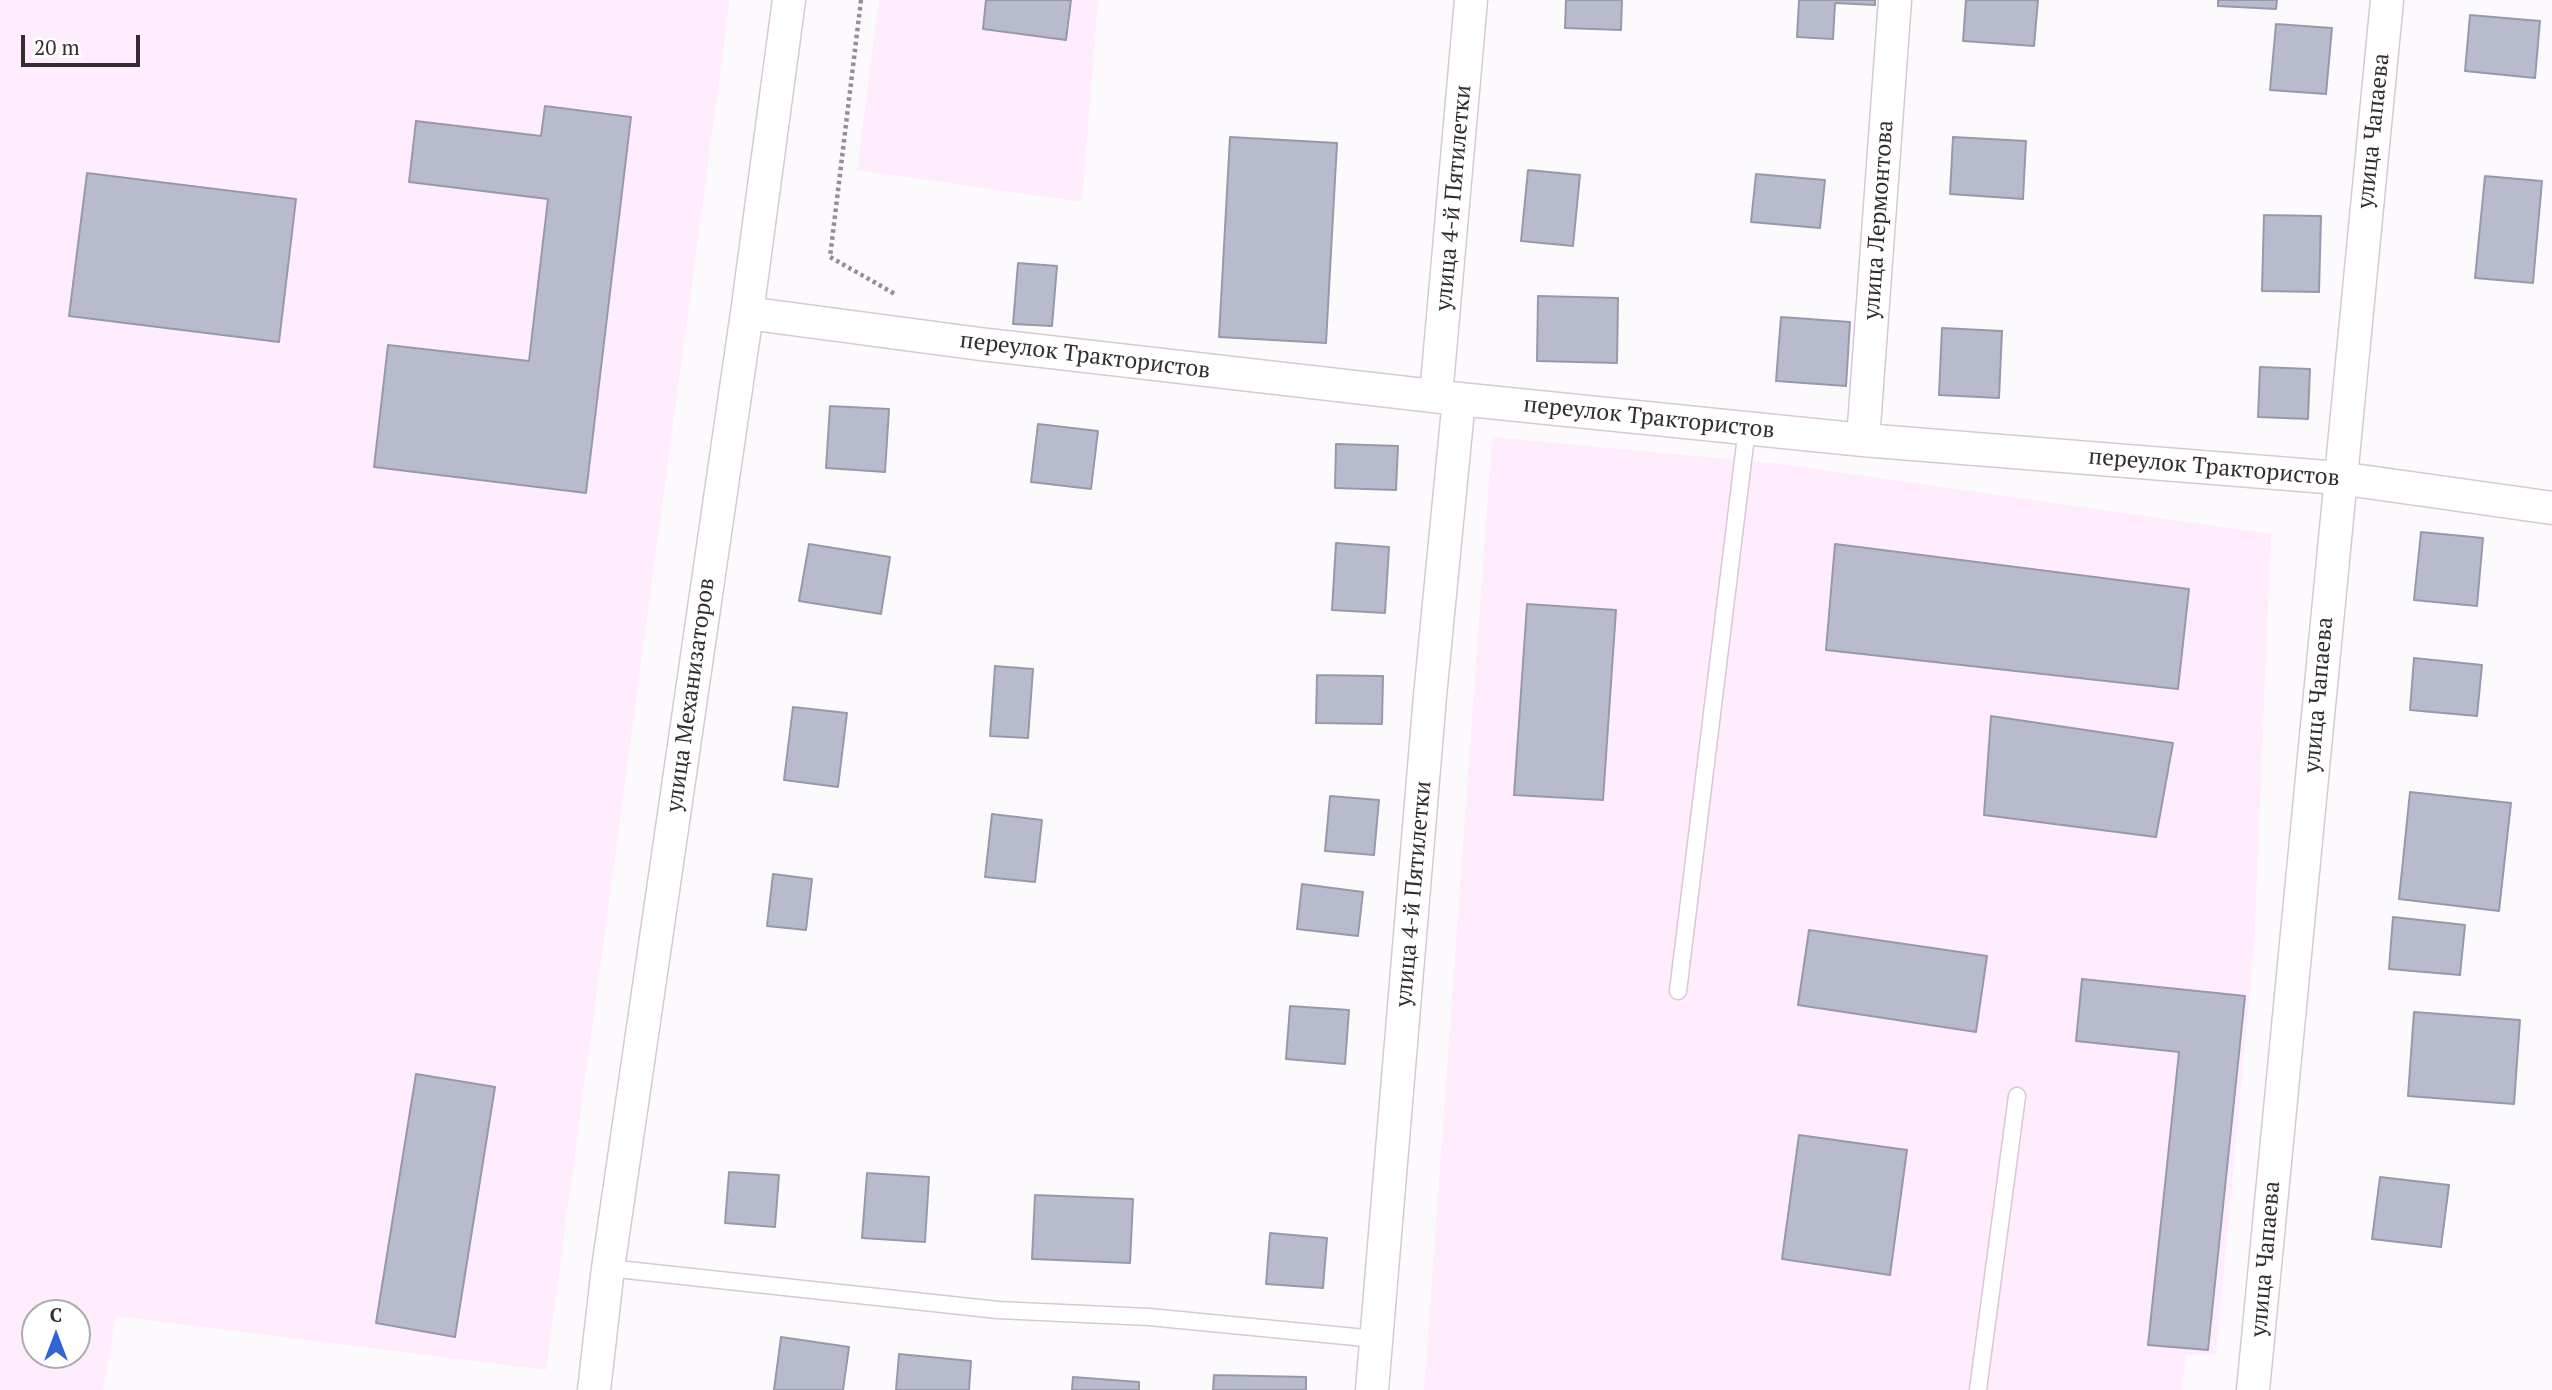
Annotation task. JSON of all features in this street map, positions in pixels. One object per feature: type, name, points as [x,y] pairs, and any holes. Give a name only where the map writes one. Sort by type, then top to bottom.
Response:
[{"type":"street","name":"улица Механизаторов","points":[[594,1390],[608,1268],[747,313],[789,0]]},
{"type":"street","name":"улица 4-й Пятилетки","points":[[1372,1390],[1429,710],[1471,0]]},
{"type":"street","name":"улица Лермонтова","points":[[1863,440],[1895,0]]},
{"type":"street","name":"улица Чапаева","points":[[2253,1390],[2387,0]]},
{"type":"street","name":"переулок Трактористов","points":[[747,313],[980,344],[1448,398],[1863,440],[2339,478],[2552,508]]},
{"type":"lane","points":[[1678,990],[1746,428]]},
{"type":"lane","points":[[1979,1390],[2017,1096]]},
{"type":"lane","points":[[608,1268],[998,1310],[1149,1317],[1376,1339]]},
{"type":"path","points":[[861,0],[830,257],[899,297]]},
{"type":"shaded area","points":[[0,0],[730,0],[546,1370],[116,1316],[103,1390],[0,1390]]},
{"type":"shaded area","points":[[879,0],[1098,0],[1082,202],[857,170]]},
{"type":"shaded area","points":[[1492,437],[1782,464],[2271,534],[2254,947],[2216,1355],[2186,1355],[2182,1390],[1424,1390]]},
{"type":"building","points":[[986,0],[1071,0],[1066,40],[983,29]]},
{"type":"building","points":[[1566,0],[1622,0],[1621,30],[1565,28]]},
{"type":"building","points":[[1799,0],[1875,0],[1875,5],[1835,3],[1833,39],[1797,37]]},
{"type":"building","points":[[1966,0],[2038,0],[2034,46],[1963,41]]},
{"type":"building","points":[[2218,0],[2277,0],[2276,9],[2218,6]]},
{"type":"building","points":[[2470,15],[2540,21],[2535,78],[2465,71]]},
{"type":"building","points":[[2276,24],[2332,28],[2326,94],[2270,90]]},
{"type":"building","points":[[545,106],[631,117],[586,493],[374,467],[388,345],[529,361],[548,199],[409,182],[416,121],[541,136]]},
{"type":"building","points":[[1230,137],[1337,143],[1326,343],[1219,337]]},
{"type":"building","points":[[1953,137],[2026,141],[2023,199],[1950,194]]},
{"type":"building","points":[[1528,170],[1580,175],[1573,246],[1521,241]]},
{"type":"building","points":[[87,173],[296,199],[279,342],[69,316]]},
{"type":"building","points":[[1756,174],[1825,180],[1820,228],[1751,222]]},
{"type":"building","points":[[2485,176],[2542,181],[2533,283],[2475,278]]},
{"type":"building","points":[[2264,215],[2321,216],[2319,292],[2262,291]]},
{"type":"building","points":[[1018,263],[1057,266],[1052,326],[1013,324]]},
{"type":"building","points":[[1538,296],[1618,298],[1617,363],[1537,361]]},
{"type":"building","points":[[1781,317],[1850,322],[1846,386],[1776,381]]},
{"type":"building","points":[[1942,328],[2002,331],[1999,398],[1939,395]]},
{"type":"building","points":[[2260,367],[2310,369],[2308,419],[2258,417]]},
{"type":"building","points":[[830,406],[889,409],[885,472],[826,468]]},
{"type":"building","points":[[1038,424],[1098,431],[1091,489],[1031,482]]},
{"type":"building","points":[[1336,444],[1398,446],[1396,490],[1335,488]]},
{"type":"building","points":[[2421,532],[2483,538],[2477,606],[2414,600]]},
{"type":"building","points":[[1336,543],[1389,547],[1385,613],[1332,610]]},
{"type":"building","points":[[809,544],[890,557],[881,614],[799,601]]},
{"type":"building","points":[[1835,544],[2189,589],[2178,689],[1826,650]]},
{"type":"building","points":[[1527,604],[1616,610],[1603,800],[1514,795]]},
{"type":"building","points":[[2414,658],[2482,665],[2477,716],[2410,710]]},
{"type":"building","points":[[995,666],[1033,669],[1028,738],[990,736]]},
{"type":"building","points":[[1317,675],[1383,676],[1382,724],[1316,723]]},
{"type":"building","points":[[793,707],[847,713],[838,787],[784,780]]},
{"type":"building","points":[[1991,716],[2173,743],[2156,837],[1984,815]]},
{"type":"building","points":[[2410,792],[2511,803],[2499,911],[2399,899]]},
{"type":"building","points":[[1330,796],[1379,800],[1374,855],[1325,851]]},
{"type":"building","points":[[992,814],[1042,820],[1035,882],[985,877]]},
{"type":"building","points":[[773,874],[812,879],[806,930],[767,926]]},
{"type":"building","points":[[1302,884],[1363,892],[1358,936],[1297,929]]},
{"type":"building","points":[[2393,917],[2465,925],[2460,975],[2389,969]]},
{"type":"building","points":[[1809,930],[1987,956],[1976,1032],[1798,1005]]},
{"type":"building","points":[[2082,979],[2245,996],[2208,1350],[2148,1345],[2179,1052],[2076,1041]]},
{"type":"building","points":[[1290,1006],[1349,1010],[1345,1064],[1286,1059]]},
{"type":"building","points":[[2414,1012],[2520,1020],[2514,1104],[2408,1096]]},
{"type":"building","points":[[416,1074],[495,1087],[455,1337],[376,1323]]},
{"type":"building","points":[[1799,1135],[1907,1150],[1890,1275],[1782,1259]]},
{"type":"building","points":[[729,1172],[779,1175],[775,1227],[725,1223]]},
{"type":"building","points":[[867,1173],[929,1177],[925,1242],[862,1238]]},
{"type":"building","points":[[2380,1177],[2449,1185],[2441,1247],[2372,1239]]},
{"type":"building","points":[[1035,1195],[1133,1199],[1130,1263],[1032,1259]]},
{"type":"building","points":[[1270,1233],[1327,1238],[1323,1288],[1266,1284]]},
{"type":"building","points":[[781,1337],[849,1347],[843,1390],[774,1390]]},
{"type":"building","points":[[899,1354],[971,1361],[969,1390],[896,1390]]},
{"type":"building","points":[[1214,1375],[1306,1377],[1306,1390],[1213,1390]]},
{"type":"building","points":[[1073,1377],[1139,1382],[1139,1390],[1072,1390]]}]
